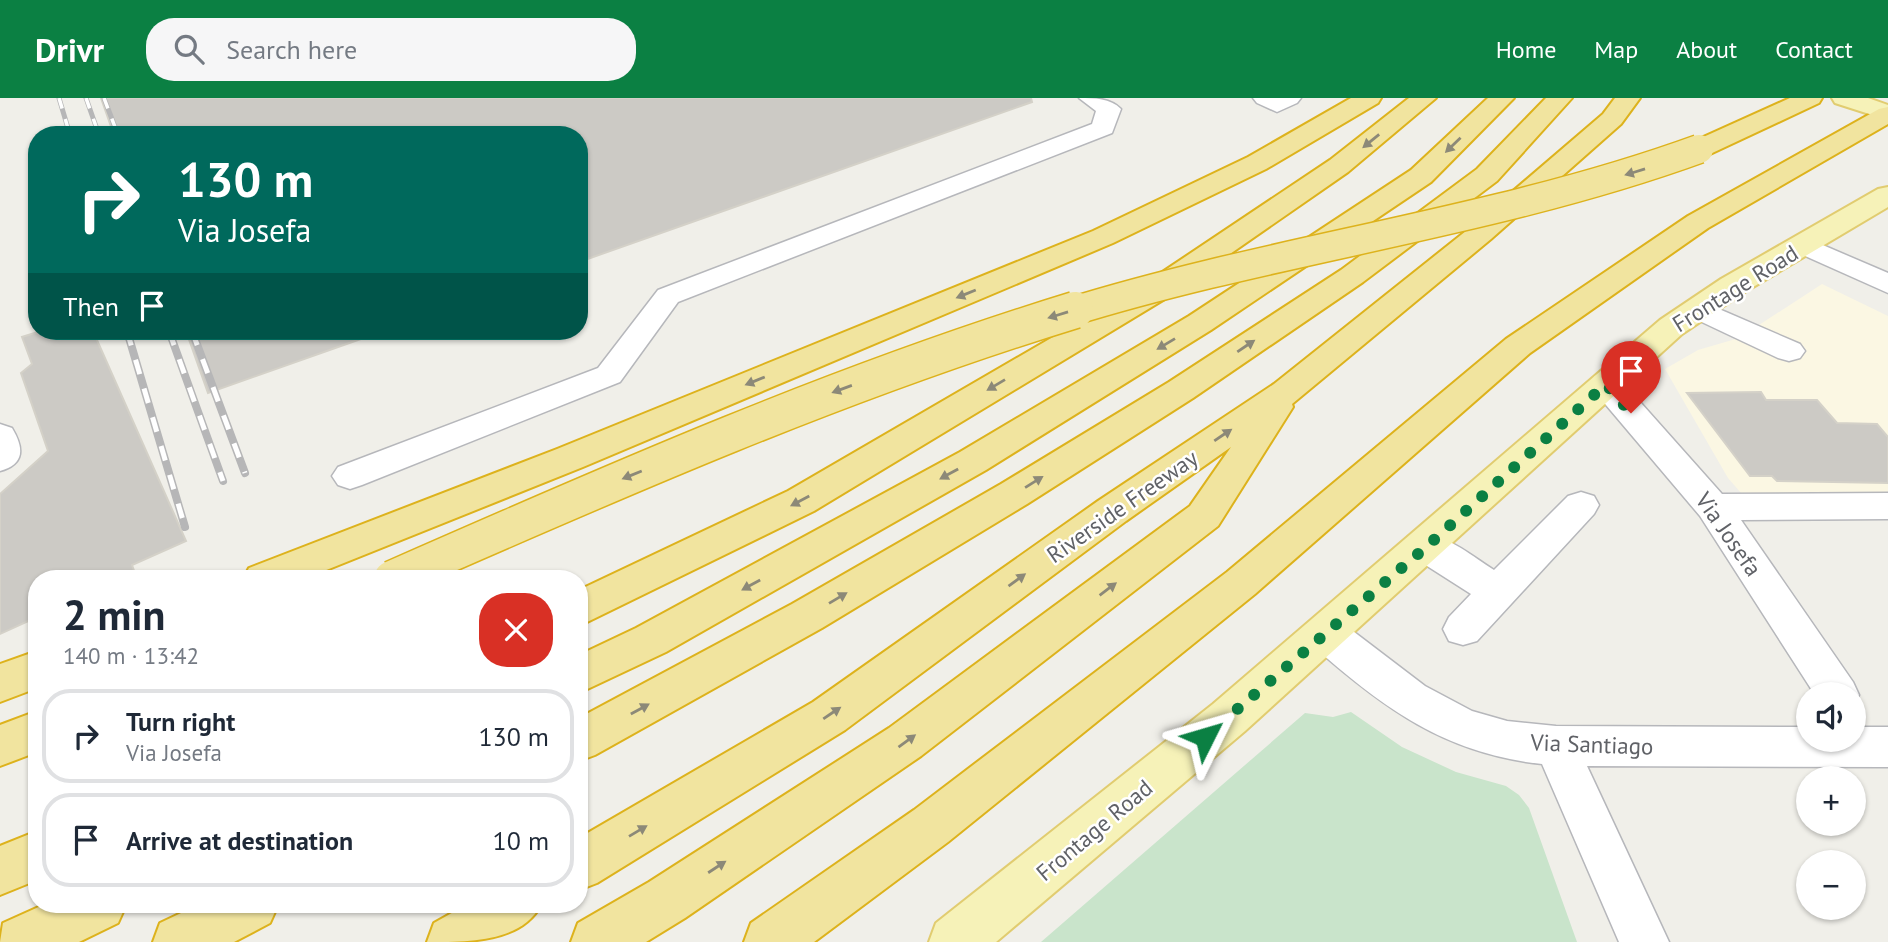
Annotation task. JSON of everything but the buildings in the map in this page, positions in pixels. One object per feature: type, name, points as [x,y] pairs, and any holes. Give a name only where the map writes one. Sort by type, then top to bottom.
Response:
[{"type":"highway","points":[[286,570],[570,457],[1103,237],[1257,163],[1369,98]]},
{"type":"highway","points":[[588,605],[802,501],[1157,290],[1339,166],[1424,98]]},
{"type":"highway","points":[[588,671],[651,640],[973,461],[1200,323],[1421,176],[1502,98]]},
{"type":"highway","points":[[588,736],[807,616],[1014,494],[1181,390],[1352,276],[1487,175],[1560,98]]},
{"type":"highway","name":"Riverside Freeway","points":[[588,861],[829,716],[1112,511],[1286,392],[1481,233],[1612,119],[1628,98]]},
{"type":"highway","points":[[413,570],[797,405],[968,344],[1191,278],[1577,189],[1651,167],[1699,149],[1810,98]]},
{"type":"highway","points":[[770,942],[932,826],[1241,583],[1518,346],[1699,222],[1888,114]]},
{"type":"highway","points":[[597,942],[667,900],[905,742],[1204,516],[1286,392]]},
{"type":"highway","points":[[0,683],[28,672]]},
{"type":"highway","points":[[0,746],[28,735]]},
{"type":"highway","points":[[0,871],[28,859]]},
{"type":"highway","points":[[22,942],[83,913]]},
{"type":"highway","points":[[179,942],[236,913]]},
{"type":"highway","points":[[453,942],[502,913]]},
{"type":"main road","points":[[1844,98],[1888,114]]},
{"type":"main road","name":"Frontage Road","points":[[955,942],[1042,875],[1327,634],[1671,327],[1888,195]]},
{"type":"street","points":[[350,476],[609,375],[668,296],[1103,128],[1109,109],[1091,98]]},
{"type":"street","points":[[1265,98],[1278,105],[1289,98]]},
{"type":"street","points":[[1804,245],[1881,273]]},
{"type":"street","points":[[1698,309],[1789,351]]},
{"type":"street","name":"Via Josefa","points":[[1606,384],[1713,507],[1829,682]]},
{"type":"street","points":[[0,436],[3,457],[0,459]]},
{"type":"street","points":[[1463,629],[1581,505]]},
{"type":"street","points":[[1713,507],[1888,506]]},
{"type":"street","points":[[1426,547],[1498,591]]},
{"type":"street","name":"Via Santiago","points":[[1327,634],[1388,685],[1422,707],[1460,725],[1505,740],[1556,746],[1871,738]]},
{"type":"street","points":[[1556,746],[1644,942]]},
{"type":"shaded area","points":[[1822,284],[1888,316],[1888,518],[1762,517],[1728,478],[1665,369],[1698,350],[1739,338]]},
{"type":"green space","points":[[1351,712],[1402,747],[1456,772],[1506,786],[1519,795],[1529,808],[1577,942],[1041,942],[1305,713],[1333,717]]},
{"type":"railway","points":[[59,98],[67,126]]},
{"type":"railway","points":[[86,98],[96,126]]},
{"type":"railway","points":[[104,98],[115,126]]},
{"type":"railway","points":[[130,340],[185,527]]},
{"type":"railway","points":[[172,340],[223,481]]},
{"type":"railway","points":[[195,340],[245,473]]},
{"type":"route","points":[[1205,737],[1426,547],[1606,384],[1631,413]]}]
